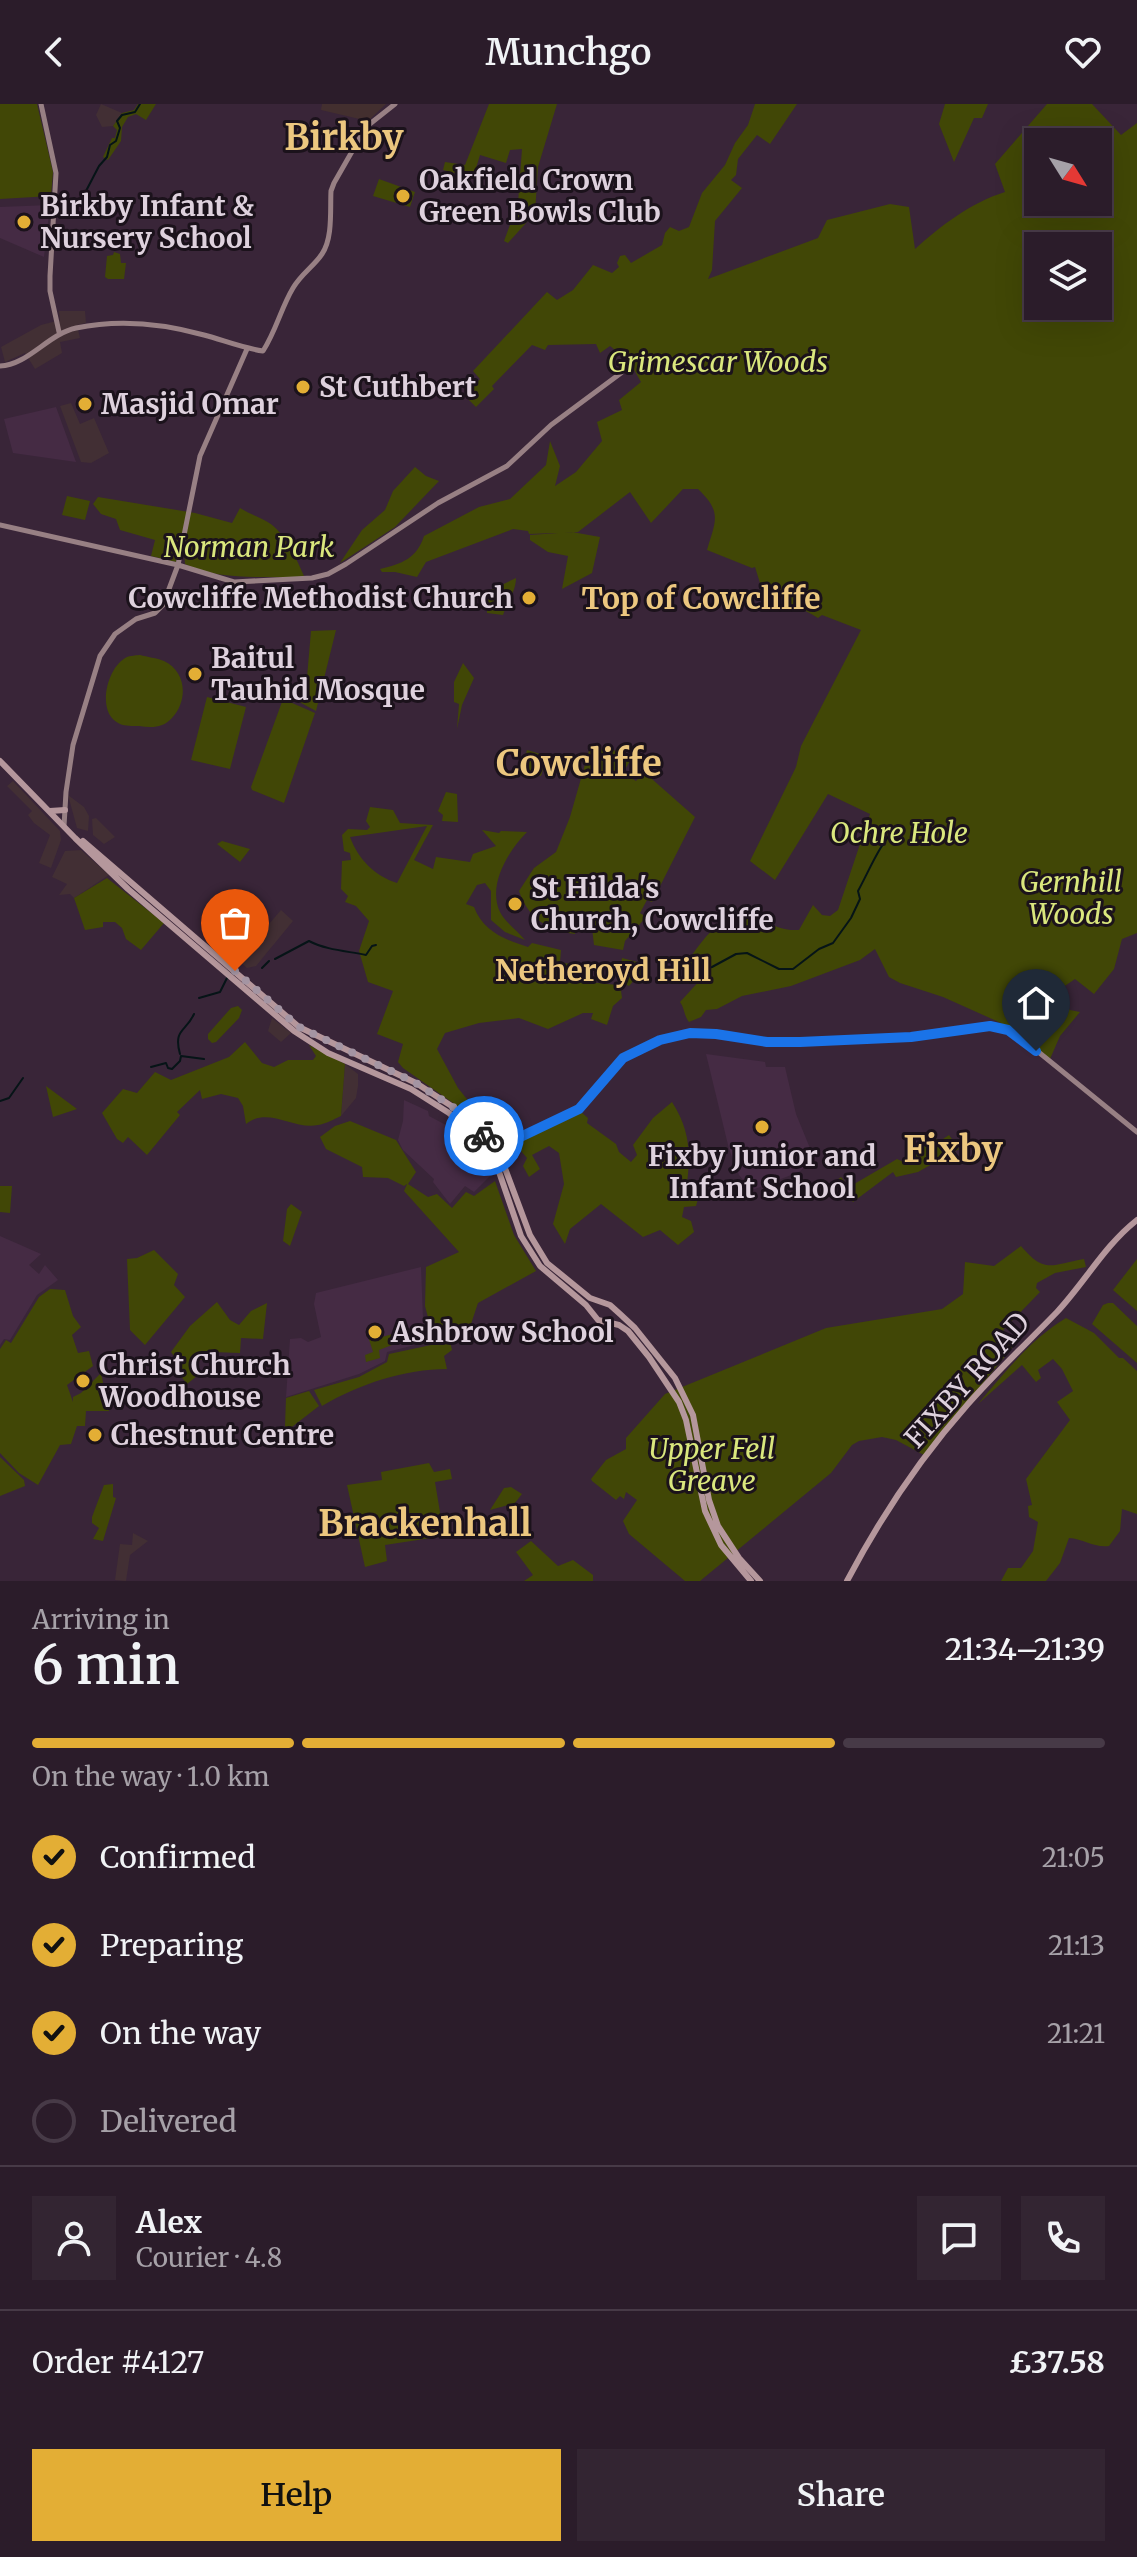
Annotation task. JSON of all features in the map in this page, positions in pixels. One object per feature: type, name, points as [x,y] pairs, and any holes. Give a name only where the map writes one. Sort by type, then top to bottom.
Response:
[{"type":"main road","points":[[3,763],[128,889],[294,1031],[328,1053],[411,1089],[449,1113],[490,1148]]},
{"type":"main road","points":[[50,811],[65,810]]},
{"type":"main road","points":[[64,826],[299,1027],[416,1083],[453,1107],[483,1134],[530,1235],[547,1263],[590,1298],[612,1308],[635,1328],[684,1394],[693,1415],[709,1500],[718,1526],[739,1558],[760,1581]]},
{"type":"main road","points":[[500,1165],[521,1236],[540,1266],[601,1321],[609,1321],[628,1331],[679,1402],[689,1428],[705,1511],[721,1545],[751,1581]]},
{"type":"main road","name":"FIXBY ROAD","points":[[847,1581],[904,1487],[947,1429],[1137,1220]]},
{"type":"main road","points":[[596,1316],[596,1310],[602,1304]]},
{"type":"main road","points":[[609,1321],[614,1313],[612,1308]]},
{"type":"street","points":[[41,104],[56,173],[49,252],[50,291],[59,332]]},
{"type":"street","points":[[0,366],[20,359],[59,332],[93,325],[144,323],[263,351],[276,331],[293,287],[321,257],[327,246],[331,191],[340,173],[366,127],[395,104]]},
{"type":"street","points":[[64,826],[73,745],[100,656],[111,637],[124,626],[159,610],[178,565],[200,456],[247,349]]},
{"type":"street","points":[[0,525],[178,565],[220,579],[244,582],[301,580],[328,574],[438,503],[507,466],[551,425],[621,373]]},
{"type":"street","points":[[490,1148],[512,1141],[579,1109],[623,1058],[660,1040],[690,1033],[767,1042],[800,1042],[911,1037],[981,1027],[999,1028],[1020,1037],[1137,1132]]},
{"type":"shaded area","points":[[101,104],[122,113],[113,126],[102,127],[96,115]]},
{"type":"shaded area","points":[[322,104],[386,104],[368,121],[321,110]]},
{"type":"shaded area","name":"Birkby Infant & Nursery School","points":[[50,205],[44,257],[0,238],[0,207]]},
{"type":"shaded area","points":[[59,311],[85,311],[86,323],[77,325],[80,338],[60,342],[62,353],[35,369],[25,353],[5,362],[1,347],[41,325],[60,320]]},
{"type":"shaded area","points":[[71,403],[80,424],[94,418],[109,453],[91,463],[81,462],[60,406]]},
{"type":"shaded area","points":[[56,407],[76,462],[13,453],[4,419]]},
{"type":"shaded area","points":[[13,781],[60,831],[61,840],[51,868],[39,863],[50,835],[34,823],[28,815],[32,811],[7,786]]},
{"type":"shaded area","points":[[68,795],[84,807],[89,816],[88,831],[77,828]]},
{"type":"shaded area","points":[[96,818],[115,837],[104,844],[93,835],[92,819]]},
{"type":"shaded area","points":[[81,850],[109,875],[74,898],[70,894],[59,895],[67,884],[52,877],[65,851]]},
{"type":"shaded area","points":[[281,910],[293,921],[256,966],[247,968],[238,960]]},
{"type":"shaded area","points":[[272,1018],[291,1033],[281,1042],[268,1031]]},
{"type":"shaded area","name":"Fixby Junior and Infant School","points":[[706,1054],[765,1062],[766,1067],[785,1067],[796,1114],[812,1153],[810,1162],[799,1172],[752,1190],[739,1175],[729,1149]]},
{"type":"shaded area","points":[[345,1064],[358,1074],[358,1086],[356,1098],[341,1116]]},
{"type":"shaded area","points":[[404,1100],[428,1111],[429,1116],[478,1145],[493,1163],[495,1171],[474,1192],[465,1186],[450,1204],[433,1182],[434,1179],[403,1150],[398,1140]]},
{"type":"shaded area","points":[[0,1236],[41,1254],[29,1265],[39,1274],[45,1265],[58,1280],[37,1295],[10,1340],[4,1339],[0,1345]]},
{"type":"shaded area","name":"Ashbrow School","points":[[421,1267],[423,1319],[431,1341],[387,1352],[385,1361],[359,1374],[286,1397],[290,1339],[301,1338],[308,1342],[321,1337],[314,1304],[316,1293]]},
{"type":"shaded area","points":[[133,1533],[148,1541],[130,1555],[126,1581],[115,1580],[120,1544],[132,1545]]},
{"type":"green space","points":[[0,104],[37,104],[53,172],[51,196],[0,199]]},
{"type":"green space","points":[[138,104],[156,104],[146,120],[136,114],[128,117],[122,127],[121,141],[108,160],[103,157],[112,138],[115,138],[117,130],[113,126],[122,113],[134,110]]},
{"type":"green space","points":[[489,104],[557,104],[538,167],[535,213],[508,243],[504,241],[518,203],[522,149],[510,150],[506,163],[480,155],[473,178],[443,170],[445,162],[465,165]]},
{"type":"green space","points":[[755,104],[797,104],[770,144],[757,135],[738,159],[736,175],[731,180],[742,188],[715,221],[712,270],[708,279],[818,238],[827,220],[890,204],[909,207],[915,249],[957,216],[1005,192],[995,164],[1024,131],[1024,216],[1112,216],[1112,128],[1026,128],[1047,104],[1092,104],[1121,135],[1137,123],[1137,933],[1122,939],[1114,969],[1094,994],[1075,979],[1056,992],[1070,1010],[1080,1012],[1060,1036],[1050,1059],[1030,1042],[1045,1023],[1037,1012],[1022,1015],[1012,1029],[1001,1026],[1001,1023],[943,997],[889,977],[875,949],[860,960],[791,986],[742,996],[717,1009],[706,1010],[701,1017],[687,1020],[680,1002],[702,978],[683,968],[702,942],[718,925],[739,916],[799,930],[813,905],[822,915],[830,916],[838,910],[870,814],[828,794],[775,880],[750,861],[796,767],[801,746],[861,630],[822,615],[818,618],[788,603],[779,597],[780,591],[760,583],[755,567],[707,550],[713,531],[714,510],[698,489],[683,489],[651,523],[630,492],[578,532],[529,534],[528,531],[513,529],[426,562],[417,577],[382,572],[380,569],[408,559],[424,536],[479,507],[510,499],[546,465],[550,441],[560,466],[555,486],[576,472],[602,441],[597,422],[622,410],[619,400],[641,382],[629,361],[610,346],[600,353],[596,344],[548,345],[545,350],[532,345],[476,407],[464,395],[480,379],[473,371],[547,292],[557,300],[573,290],[593,265],[612,273],[619,267],[620,256],[625,255],[631,263],[662,245],[670,227],[679,231],[689,227],[702,193],[725,165],[748,125]]},
{"type":"green space","points":[[945,104],[988,104],[982,118],[974,118],[954,162],[939,124]]},
{"type":"green space","points":[[379,179],[415,192],[410,207],[373,196]]},
{"type":"green space","points":[[114,252],[120,254],[121,263],[126,263],[124,279],[105,277],[107,256]]},
{"type":"green space","points":[[415,467],[439,481],[395,527],[340,563],[362,530],[385,510],[393,491]]},
{"type":"green space","points":[[67,496],[90,501],[85,520],[62,515]]},
{"type":"green space","name":"Norman Park","points":[[98,497],[195,513],[232,523],[240,508],[278,530],[305,578],[244,577],[199,570],[185,564],[184,548],[179,547],[176,562],[151,556],[155,540],[120,530],[116,519],[101,514],[93,504]]},
{"type":"green space","points":[[572,532],[600,537],[592,573],[562,589],[568,556],[548,552],[530,540],[530,535]]},
{"type":"green space","points":[[516,578],[503,615],[487,613],[487,592]]},
{"type":"green space","points":[[336,630],[316,711],[288,696],[290,687],[306,689],[311,631]]},
{"type":"green space","points":[[140,655],[164,661],[181,679],[181,703],[172,718],[161,725],[122,725],[112,719],[108,711],[107,690],[114,670],[127,657]]},
{"type":"green space","points":[[463,663],[474,678],[462,705],[457,729],[459,704],[454,702],[454,682]]},
{"type":"green space","points":[[207,697],[246,707],[230,769],[191,760]]},
{"type":"green space","points":[[283,699],[315,713],[284,803],[251,787]]},
{"type":"green space","points":[[605,744],[630,761],[623,773],[636,781],[644,772],[695,817],[652,902],[647,900],[640,913],[646,917],[625,941],[623,950],[594,945],[592,928],[576,925],[575,934],[547,926],[528,909],[519,891],[534,868],[556,852],[570,817],[590,747],[600,752]]},
{"type":"green space","points":[[527,750],[547,756],[541,776],[522,769]]},
{"type":"green space","points":[[446,792],[457,794],[458,822],[442,821],[443,815],[438,811]]},
{"type":"green space","points":[[370,807],[393,810],[400,823],[433,825],[414,860],[433,869],[436,857],[470,862],[473,854],[496,846],[482,830],[527,832],[507,858],[496,891],[500,912],[525,940],[505,932],[491,920],[491,891],[485,883],[477,885],[466,904],[474,907],[483,922],[503,938],[528,947],[532,943],[561,950],[560,962],[570,964],[571,980],[617,985],[622,958],[649,965],[641,979],[635,979],[629,986],[625,984],[621,991],[622,998],[613,1006],[607,1025],[591,1019],[593,1013],[583,1013],[548,1029],[519,1018],[479,1023],[445,1033],[437,1049],[458,1088],[500,1140],[492,1140],[456,1105],[403,1068],[398,1062],[403,1044],[377,1034],[393,991],[368,982],[359,951],[369,921],[356,906],[345,902],[348,896],[341,889],[342,861],[351,860],[350,853],[344,851],[342,835],[348,829],[367,830],[370,827],[366,821]],"holes":[[[427,826],[397,883],[368,866],[350,837]]]},
{"type":"green space","points":[[222,841],[250,849],[240,862],[217,844]]},
{"type":"green space","points":[[107,878],[164,923],[141,950],[126,939],[122,928],[115,922],[103,922],[103,927],[85,930],[74,898]]},
{"type":"green space","points":[[238,1006],[242,1010],[239,1018],[212,1043],[208,1034],[231,1008]]},
{"type":"green space","points":[[245,1042],[262,1063],[274,1067],[288,1060],[313,1060],[316,1056],[309,1045],[345,1064],[341,1116],[327,1123],[309,1126],[263,1117],[246,1124],[243,1106],[238,1098],[221,1094],[202,1099],[200,1090],[177,1112],[180,1115],[147,1155],[128,1137],[123,1143],[117,1139],[102,1113],[123,1089],[137,1093],[155,1072],[171,1080],[229,1057]]},
{"type":"green space","points":[[46,1086],[77,1109],[53,1117]]},
{"type":"green space","points":[[672,1102],[683,1123],[688,1144],[686,1190],[698,1199],[696,1206],[684,1207],[682,1217],[691,1221],[694,1232],[678,1245],[660,1230],[643,1237],[601,1204],[570,1229],[565,1244],[553,1224],[564,1184],[559,1153],[549,1146],[532,1155],[540,1169],[529,1177],[523,1166],[527,1158],[515,1144],[581,1112],[588,1118],[587,1123],[616,1144],[619,1152],[631,1162],[637,1155],[633,1145],[653,1118]]},
{"type":"green space","points":[[350,1121],[396,1140],[416,1172],[408,1184],[428,1197],[437,1194],[452,1208],[466,1192],[474,1196],[495,1181],[514,1235],[536,1271],[478,1303],[469,1330],[433,1336],[425,1306],[426,1267],[459,1252],[404,1191],[407,1184],[404,1186],[388,1178],[363,1177],[362,1167],[326,1149],[320,1137],[335,1126]]},
{"type":"green space","points":[[949,1135],[959,1149],[918,1172],[896,1177],[893,1172],[853,1202],[836,1181],[841,1177],[849,1187],[897,1159],[906,1163],[911,1159],[910,1153],[935,1138],[940,1141]]},
{"type":"green space","points":[[0,1186],[12,1186],[10,1213],[0,1212]]},
{"type":"green space","points":[[291,1204],[302,1212],[290,1246],[283,1241],[287,1209]]},
{"type":"green space","name":"Upper Fell Greave","points":[[1021,1246],[1043,1264],[1055,1265],[1084,1259],[1086,1267],[1055,1273],[1037,1283],[1036,1288],[1040,1292],[1003,1330],[1016,1343],[924,1455],[896,1440],[882,1437],[859,1441],[852,1445],[831,1473],[700,1581],[685,1581],[629,1534],[623,1521],[637,1500],[626,1492],[624,1499],[620,1496],[616,1500],[592,1481],[606,1460],[626,1449],[626,1438],[665,1394],[826,1328],[942,1309],[963,1294],[965,1262],[994,1266]]},
{"type":"green space","points":[[154,1250],[178,1274],[174,1285],[185,1297],[145,1345],[130,1330],[127,1259]]},
{"type":"green space","points":[[1137,1259],[1137,1311],[1113,1290]]},
{"type":"green space","points":[[50,1289],[65,1290],[73,1316],[81,1327],[72,1335],[78,1353],[89,1351],[93,1366],[67,1385],[73,1402],[73,1397],[101,1373],[109,1411],[86,1411],[85,1426],[77,1426],[71,1444],[60,1445],[38,1485],[19,1473],[0,1453],[0,1349],[6,1340],[11,1343],[39,1297]]},
{"type":"green space","points":[[217,1302],[230,1320],[239,1325],[251,1311],[267,1303],[263,1339],[241,1338],[240,1353],[213,1352],[197,1362],[197,1376],[187,1384],[176,1370],[179,1363],[171,1352],[190,1326]]},
{"type":"green space","points":[[1113,1303],[1137,1326],[1137,1363],[1092,1324],[1103,1305]]},
{"type":"green space","points":[[1066,1318],[1094,1333],[1137,1371],[1137,1514],[1122,1509],[1120,1531],[1109,1546],[1069,1538],[1060,1563],[1046,1581],[1001,1581],[1008,1568],[1021,1568],[1033,1551],[1038,1522],[1029,1517],[1028,1506],[1032,1505],[1026,1479],[1070,1420],[1057,1402],[1073,1391],[1053,1359],[1038,1370],[1041,1378],[1036,1382],[1022,1365],[978,1404],[1030,1346]]},
{"type":"green space","points":[[374,1327],[382,1337],[403,1331],[405,1340],[379,1350],[380,1358],[366,1362],[365,1355],[373,1352],[366,1330]]},
{"type":"green space","points":[[450,1341],[452,1350],[444,1356],[447,1369],[383,1379],[322,1406],[314,1390],[359,1377],[387,1362],[389,1354]]},
{"type":"green space","points":[[309,1391],[319,1406],[288,1430],[285,1426],[286,1398]]},
{"type":"green space","points":[[0,1457],[24,1480],[25,1486],[0,1496]]},
{"type":"green space","points":[[429,1463],[434,1472],[450,1469],[452,1479],[435,1482],[444,1536],[385,1545],[387,1561],[365,1567],[347,1485],[382,1480],[381,1472]]},
{"type":"green space","points":[[113,1484],[113,1497],[116,1498],[103,1541],[93,1539],[99,1528],[92,1523],[92,1517],[104,1485]]},
{"type":"green space","points":[[511,1487],[522,1494],[515,1503],[490,1510],[504,1488]]},
{"type":"green space","points":[[531,1541],[558,1566],[573,1560],[593,1575],[593,1581],[524,1581],[533,1575],[516,1552]]},
{"type":"waterway","points":[[86,191],[107,157],[110,145],[116,141],[120,128],[117,121],[122,115],[135,112],[140,104]]},
{"type":"waterway","points":[[689,972],[712,967],[736,954],[747,953],[779,969],[793,969],[819,949],[833,943],[851,918],[860,899],[858,891],[876,856],[898,825]]},
{"type":"waterway","points":[[275,959],[309,941],[366,955],[376,945]]},
{"type":"waterway","points":[[262,968],[269,961]]},
{"type":"waterway","points":[[199,998],[220,992],[227,978]]},
{"type":"waterway","points":[[180,1054],[179,1035],[194,1014]]},
{"type":"waterway","points":[[151,1067],[166,1063],[172,1069],[181,1056],[204,1059]]},
{"type":"waterway","points":[[0,1101],[9,1098],[23,1078]]},
{"type":"way so far","points":[[235,971],[299,1027],[416,1083],[453,1107],[484,1136]]},
{"type":"place","name":"Oakfield Crown Green Bowls Club","points":[[403,196]]},
{"type":"place","name":"Birkby Infant & Nursery School","points":[[24,222]]},
{"type":"place","name":"St Cuthbert","points":[[303,387]]},
{"type":"place","name":"Masjid Omar","points":[[85,404]]},
{"type":"place","name":"Cowcliffe Methodist Church","points":[[529,598]]},
{"type":"place","name":"Baitul Tauhid Mosque","points":[[195,674]]},
{"type":"place","name":"St Hilda's Church, Cowcliffe","points":[[515,904]]},
{"type":"place","name":"Fixby Junior and Infant School","points":[[762,1127]]},
{"type":"place","name":"Ashbrow School","points":[[375,1332]]},
{"type":"place","name":"Christ Church Woodhouse","points":[[83,1381]]},
{"type":"place","name":"Chestnut Centre","points":[[95,1435]]},
{"type":"district","name":"Birkby","points":[[344,137]]},
{"type":"district","name":"Top of Cowcliffe","points":[[701,599]]},
{"type":"district","name":"Cowcliffe","points":[[579,763]]},
{"type":"district","name":"Netheroyd Hill","points":[[603,971]]},
{"type":"district","name":"Fixby","points":[[953,1149]]},
{"type":"district","name":"Brackenhall","points":[[425,1523]]},
{"type":"route","points":[[484,1136],[493,1147],[569,1115],[588,1102],[623,1058],[660,1040],[690,1033],[767,1042],[800,1042],[911,1037],[990,1026],[1008,1030],[1036,1051]]},
{"type":"park label","name":"Grimescar Woods","points":[[718,362]]},
{"type":"park label","name":"Ochre Hole","points":[[899,833]]},
{"type":"park label","name":"Gernhill Woods","points":[[1071,898]]}]
